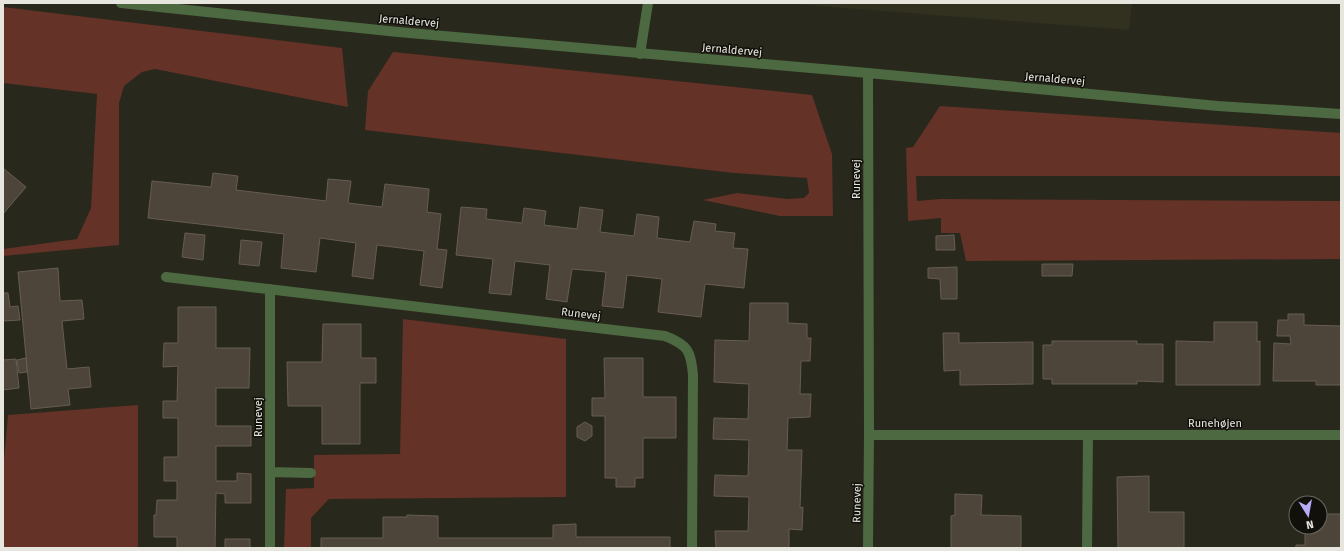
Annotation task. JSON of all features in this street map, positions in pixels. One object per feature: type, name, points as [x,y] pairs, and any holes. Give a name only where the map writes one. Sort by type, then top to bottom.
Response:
[{"type":"street","name":"Jernaldervej","points":[[122,3],[398,32],[868,73],[1218,106],[1341,114]]},
{"type":"street","points":[[640,54],[648,3]]},
{"type":"street","name":"Runevej","points":[[868,73],[868,548]]},
{"type":"street","name":"Runevej","points":[[166,277],[665,336],[678,342],[688,350],[692,362],[693,375],[692,548]]},
{"type":"street","name":"Runevej","points":[[270,289],[270,548]]},
{"type":"street","name":"Runehøjen","points":[[869,435],[1341,435]]},
{"type":"street","points":[[1087,548],[1088,435]]},
{"type":"street","points":[[270,472],[311,473]]},
{"type":"shaded area","points":[[780,3],[1132,3],[1129,30]]},
{"type":"shaded area","points":[[3,7],[342,48],[348,107],[155,69],[142,72],[124,86],[119,103],[119,245],[3,256],[3,249],[77,239],[91,208],[97,94],[3,83]]},
{"type":"shaded area","points":[[393,52],[812,95],[832,154],[833,216],[780,216],[703,200],[737,193],[787,199],[804,198],[809,193],[807,178],[734,173],[365,130],[368,91]]},
{"type":"shaded area","points":[[940,106],[1341,133],[1341,176],[916,176],[917,201],[940,199],[1341,201],[1341,259],[966,261],[960,233],[941,233],[941,218],[908,221],[906,148],[913,147]]},
{"type":"shaded area","points":[[403,319],[566,339],[566,497],[329,499],[311,518],[311,548],[284,548],[286,489],[314,488],[314,455],[400,454]]},
{"type":"shaded area","points":[[138,405],[138,548],[3,548],[3,471],[8,415]]},
{"type":"building","points":[[3,168],[26,187],[3,214]]},
{"type":"building","points":[[213,173],[238,176],[236,190],[326,201],[328,179],[351,181],[348,203],[382,207],[385,184],[429,189],[427,212],[441,214],[437,249],[447,250],[442,288],[420,285],[424,251],[377,245],[373,279],[352,276],[356,243],[320,238],[316,272],[281,268],[284,234],[148,218],[152,181],[211,187]]},
{"type":"building","points":[[461,207],[487,209],[486,219],[522,223],[524,208],[546,211],[544,225],[577,229],[580,207],[603,210],[600,232],[634,236],[637,214],[659,217],[657,238],[690,242],[694,221],[716,224],[715,231],[735,233],[733,248],[748,249],[744,288],[705,284],[701,317],[658,312],[662,279],[627,275],[623,308],[602,306],[606,272],[572,269],[567,302],[546,299],[550,265],[515,261],[511,295],[489,293],[493,259],[456,255]]},
{"type":"building","points":[[185,233],[205,235],[203,260],[182,257]]},
{"type":"building","points":[[954,235],[955,250],[936,250],[936,236]]},
{"type":"building","points":[[241,240],[262,242],[259,266],[239,264]]},
{"type":"building","points":[[1042,264],[1073,264],[1072,276],[1042,276]]},
{"type":"building","points":[[957,267],[957,299],[941,299],[940,279],[928,278],[928,268]]},
{"type":"building","points":[[58,268],[60,301],[82,300],[84,319],[62,321],[67,369],[89,367],[91,387],[68,389],[70,405],[31,409],[18,272]]},
{"type":"building","points":[[3,293],[8,293],[10,307],[18,306],[20,320],[3,321]]},
{"type":"building","points":[[750,303],[788,303],[788,323],[807,324],[807,338],[811,338],[810,361],[801,361],[800,394],[811,394],[810,417],[788,418],[787,450],[802,450],[800,508],[803,507],[802,530],[789,529],[789,548],[716,548],[715,531],[748,531],[749,497],[714,496],[715,475],[748,476],[749,440],[713,439],[714,418],[748,419],[749,384],[714,382],[715,340],[749,341]]},
{"type":"building","points":[[178,307],[216,307],[216,348],[250,348],[249,388],[216,388],[216,426],[251,426],[251,446],[216,446],[216,481],[237,481],[237,473],[251,474],[251,503],[225,503],[225,494],[216,493],[215,548],[177,548],[177,537],[154,537],[154,515],[156,515],[157,500],[177,500],[177,481],[164,481],[164,457],[178,457],[178,418],[163,418],[163,401],[177,401],[178,366],[163,367],[164,343],[178,343]]},
{"type":"building","points":[[1288,314],[1304,314],[1304,325],[1341,326],[1341,385],[1316,385],[1316,381],[1273,381],[1274,343],[1291,344],[1290,336],[1277,336],[1278,320],[1288,320]]},
{"type":"building","points":[[1214,322],[1257,322],[1257,342],[1260,341],[1260,385],[1176,385],[1176,341],[1214,342]]},
{"type":"building","points":[[323,324],[361,324],[361,358],[376,358],[376,383],[360,383],[360,444],[322,444],[322,406],[288,406],[287,362],[322,362]]},
{"type":"building","points":[[943,333],[959,333],[959,343],[1033,342],[1033,384],[960,385],[960,370],[944,371]]},
{"type":"building","points":[[1052,341],[1137,341],[1137,344],[1163,344],[1163,382],[1137,381],[1137,384],[1052,384],[1052,379],[1043,379],[1043,345],[1052,345]]},
{"type":"building","points":[[26,358],[27,372],[19,373],[17,360]]},
{"type":"building","points":[[604,358],[643,358],[643,397],[676,397],[676,438],[643,438],[643,478],[635,478],[635,487],[616,487],[616,478],[605,478],[605,416],[592,416],[592,398],[605,398]]},
{"type":"building","points":[[16,359],[19,388],[3,390],[3,360]]},
{"type":"building","points":[[585,422],[592,426],[592,436],[585,441],[577,437],[577,427]]},
{"type":"building","points":[[1149,476],[1149,512],[1184,512],[1184,548],[1118,548],[1117,477]]},
{"type":"building","points":[[955,494],[982,495],[981,515],[1021,516],[1021,548],[951,548],[951,516],[955,515]]},
{"type":"building","points":[[1328,514],[1341,514],[1341,548],[1296,548],[1296,545],[1305,545],[1305,535],[1328,535]]},
{"type":"building","points":[[407,515],[438,516],[438,538],[553,538],[553,525],[576,524],[576,537],[670,537],[670,548],[321,548],[321,538],[383,538],[383,517],[407,517]]},
{"type":"building","points":[[225,539],[250,539],[250,548],[225,548]]}]
